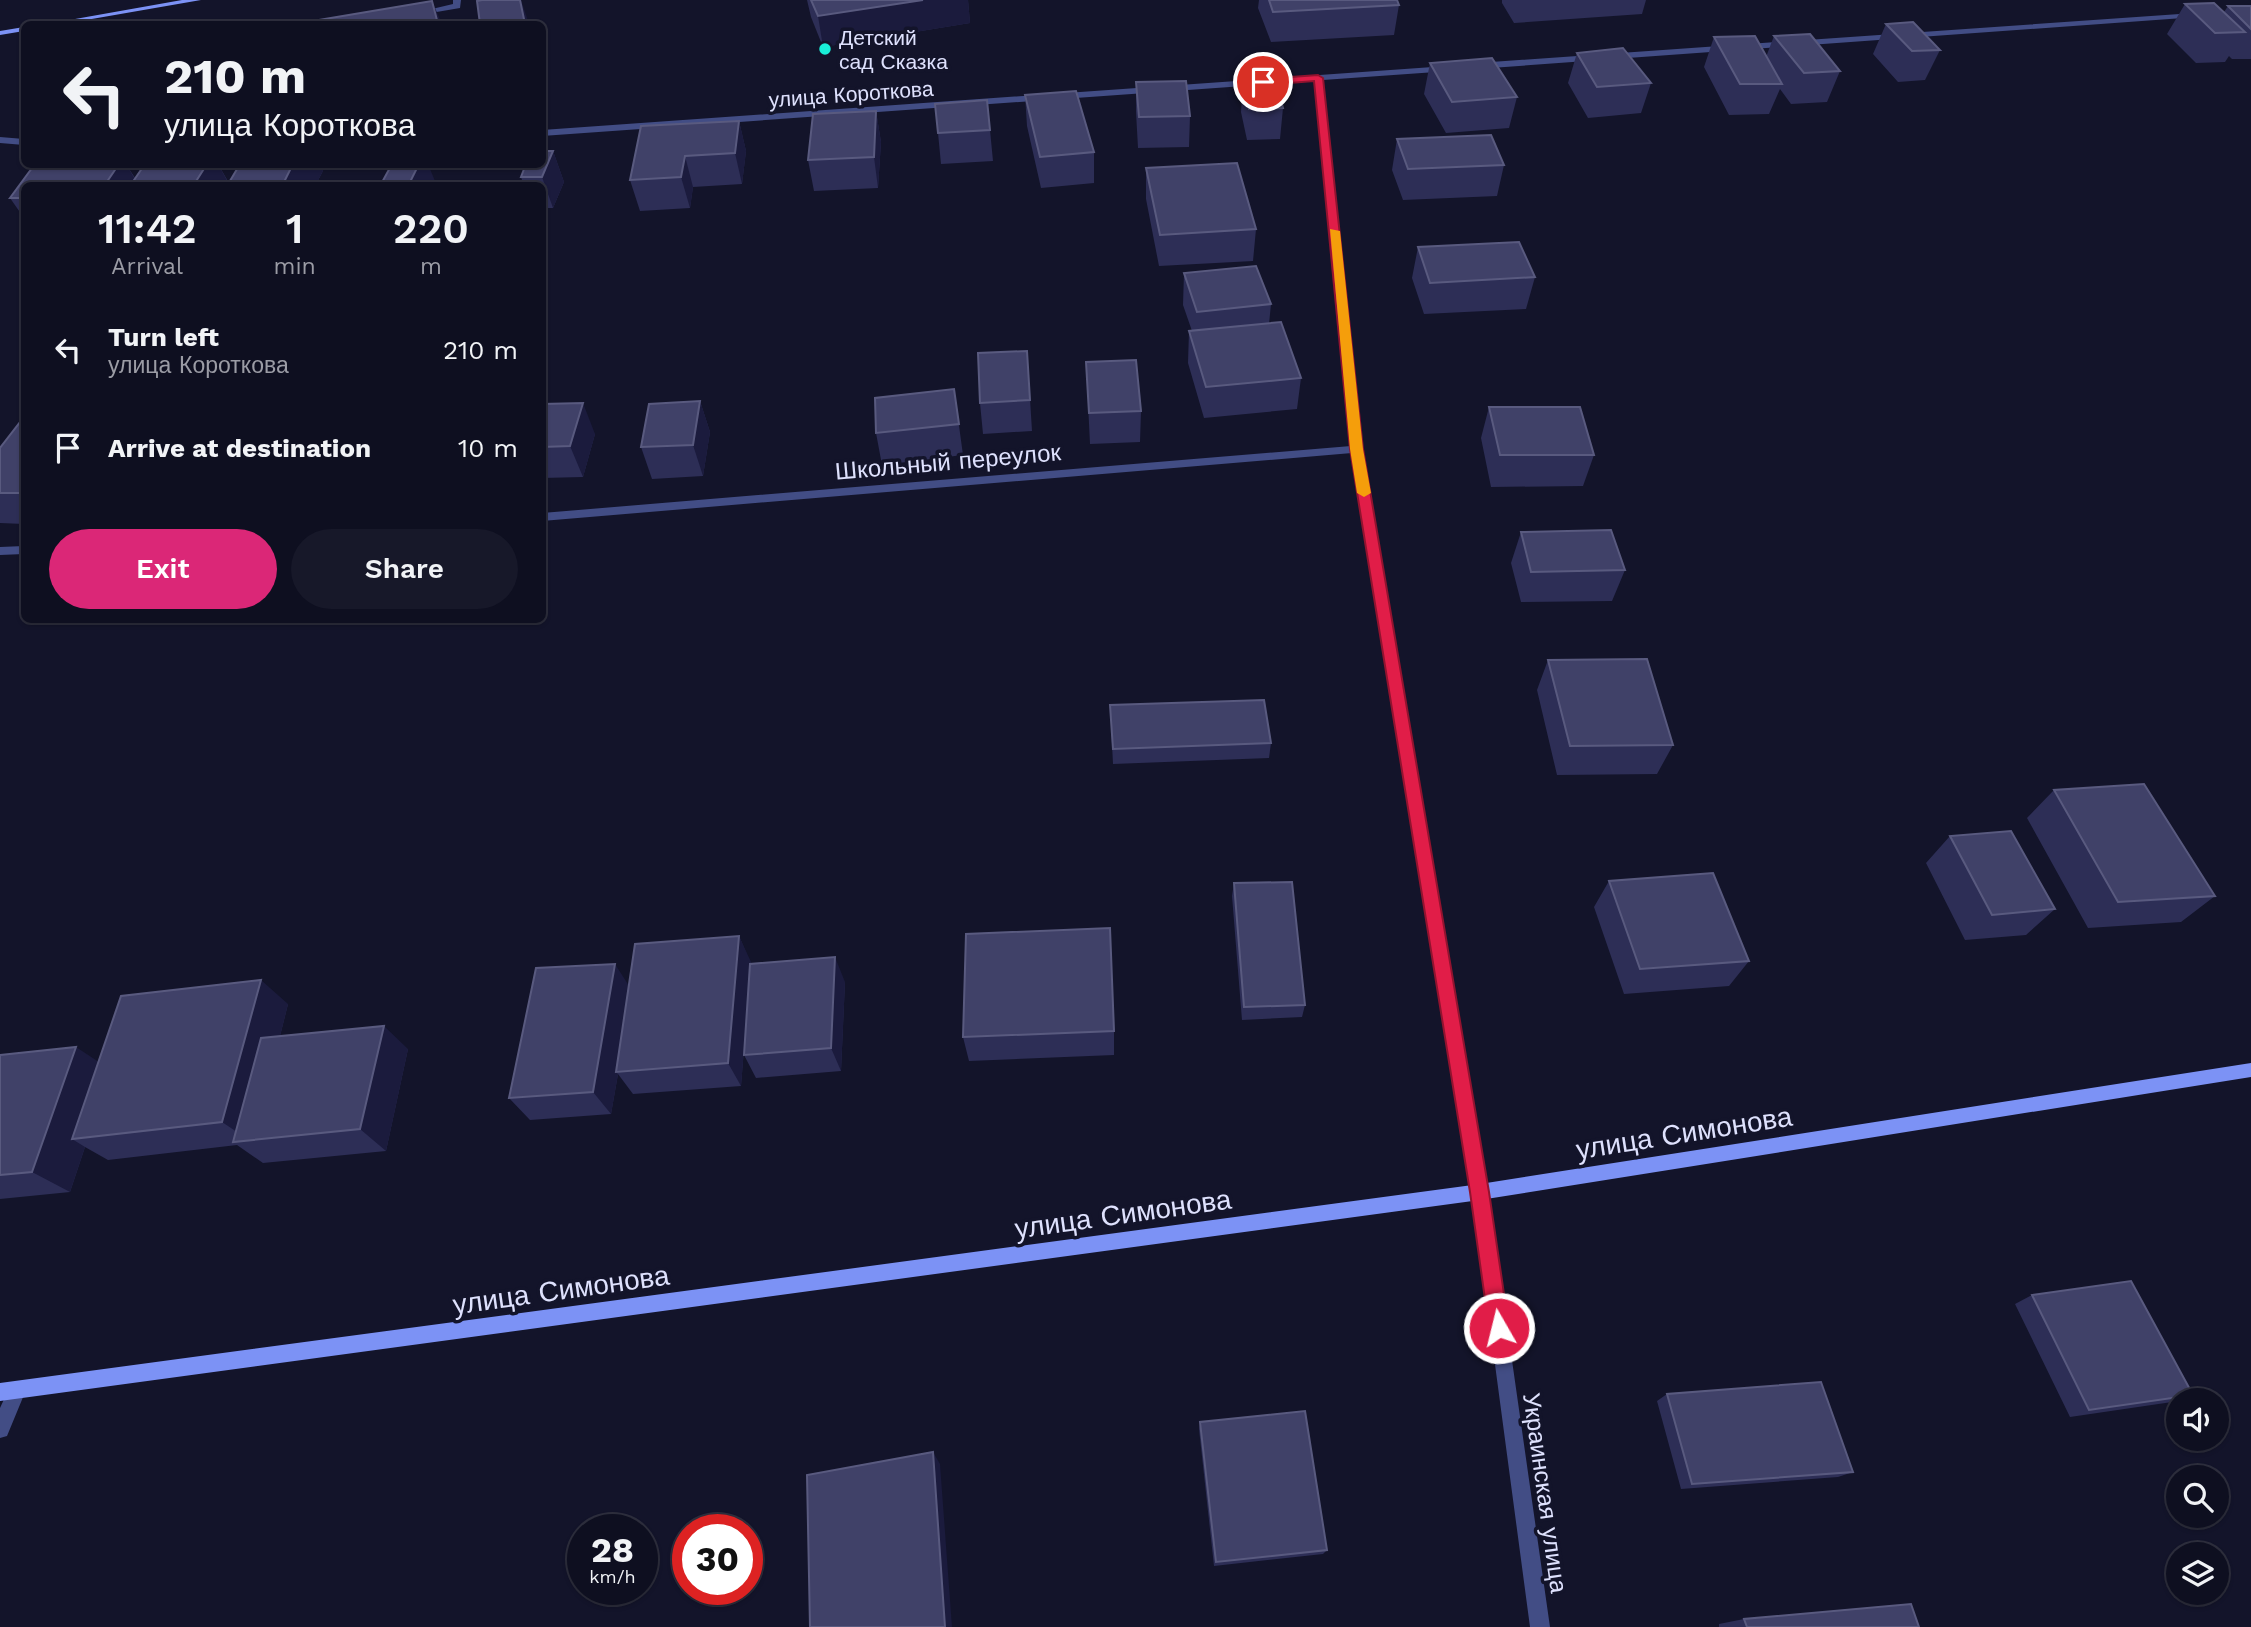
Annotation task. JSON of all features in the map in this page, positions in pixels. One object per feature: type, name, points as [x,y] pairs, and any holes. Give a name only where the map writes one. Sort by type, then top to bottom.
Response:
[{"type":"street","points":[[69,21],[197,0]]},
{"type":"street","points":[[407,15],[457,6],[457,0]]},
{"type":"street","points":[[1465,67],[2210,14]]},
{"type":"street","points":[[0,33],[21,30]]},
{"type":"street","name":"улица Короткова","points":[[546,134],[1451,68]]},
{"type":"street","name":"Украинская улица","points":[[1318,78],[1357,449],[1480,1192],[1541,1627]]},
{"type":"street","points":[[0,141],[21,142]]},
{"type":"street","name":"Школьный переулок","points":[[546,517],[1357,449]]},
{"type":"street","points":[[0,551],[21,550]]},
{"type":"street","name":"улица Симонова","points":[[9,1391],[1480,1192],[2251,1070]]},
{"type":"street","points":[[0,1429],[9,1391]]},
{"type":"building","points":[[520,0],[524,21],[480,21],[477,1]]},
{"type":"building","points":[[811,0],[923,0],[818,16]]},
{"type":"building","points":[[1269,0],[1397,0],[1399,5],[1273,12]]},
{"type":"building","points":[[432,1],[437,21],[313,21]]},
{"type":"building","points":[[2214,3],[2245,32],[2215,33],[2185,4]]},
{"type":"building","points":[[2228,6],[2251,6],[2251,29]]},
{"type":"building","points":[[1913,22],[1940,50],[1912,51],[1886,24]]},
{"type":"building","points":[[1810,34],[1840,71],[1804,73],[1774,36]]},
{"type":"building","points":[[1755,36],[1782,84],[1740,84],[1714,37]]},
{"type":"building","points":[[1623,48],[1651,83],[1597,87],[1577,53]]},
{"type":"building","points":[[1492,58],[1517,97],[1452,102],[1430,63]]},
{"type":"building","points":[[1276,80],[1283,108],[1249,109],[1243,81]]},
{"type":"building","points":[[1186,81],[1190,116],[1139,117],[1136,82]]},
{"type":"building","points":[[1076,91],[1094,152],[1040,157],[1025,95]]},
{"type":"building","points":[[987,100],[990,130],[938,133],[935,104]]},
{"type":"building","points":[[876,111],[874,157],[808,160],[813,114]]},
{"type":"building","points":[[739,121],[735,153],[685,156],[681,177],[630,180],[641,126]]},
{"type":"building","points":[[1491,135],[1504,165],[1408,169],[1397,139]]},
{"type":"building","points":[[546,151],[553,151],[546,168]]},
{"type":"building","points":[[1237,163],[1256,229],[1160,235],[1146,168]]},
{"type":"building","points":[[32,168],[116,168],[107,182],[22,182]]},
{"type":"building","points":[[142,168],[204,168],[196,182],[133,182]]},
{"type":"building","points":[[238,168],[291,168],[284,182],[229,182]]},
{"type":"building","points":[[390,168],[417,168],[410,182],[382,182]]},
{"type":"building","points":[[524,168],[546,168],[542,177],[521,177]]},
{"type":"building","points":[[21,183],[21,198],[10,198]]},
{"type":"building","points":[[1519,242],[1535,277],[1430,283],[1418,247]]},
{"type":"building","points":[[1256,266],[1271,304],[1197,312],[1184,273]]},
{"type":"building","points":[[1281,322],[1301,378],[1206,387],[1189,331]]},
{"type":"building","points":[[1027,351],[1030,400],[980,403],[978,353]]},
{"type":"building","points":[[1136,360],[1141,411],[1089,413],[1086,362]]},
{"type":"building","points":[[954,389],[959,424],[876,433],[875,398]]},
{"type":"building","points":[[700,401],[693,445],[641,447],[649,404]]},
{"type":"building","points":[[583,403],[570,446],[546,447],[546,404]]},
{"type":"building","points":[[1489,407],[1580,407],[1594,455],[1500,455]]},
{"type":"building","points":[[21,421],[20,493],[0,493],[0,448]]},
{"type":"building","points":[[1611,530],[1625,570],[1531,572],[1521,532]]},
{"type":"building","points":[[1647,659],[1673,745],[1570,746],[1548,660]]},
{"type":"building","points":[[1264,700],[1271,743],[1113,749],[1110,705]]},
{"type":"building","points":[[2144,784],[2215,896],[2118,902],[2054,790]]},
{"type":"building","points":[[2011,831],[2055,909],[1992,915],[1950,836]]},
{"type":"building","points":[[1713,873],[1749,961],[1640,969],[1609,881]]},
{"type":"building","points":[[1292,882],[1305,1005],[1244,1007],[1234,883]]},
{"type":"building","points":[[1110,928],[1114,1031],[963,1037],[966,934]]},
{"type":"building","points":[[739,936],[728,1063],[616,1072],[635,944]]},
{"type":"building","points":[[835,957],[831,1048],[744,1055],[750,964]]},
{"type":"building","points":[[615,964],[593,1092],[509,1098],[536,968]]},
{"type":"building","points":[[261,980],[222,1122],[72,1139],[121,996]]},
{"type":"building","points":[[384,1026],[360,1129],[233,1142],[261,1038]]},
{"type":"building","points":[[76,1047],[32,1172],[0,1175],[0,1055]]},
{"type":"building","points":[[2131,1281],[2189,1388],[2166,1388],[2166,1399],[2089,1410],[2032,1295]]},
{"type":"building","points":[[1821,1382],[1853,1472],[1692,1484],[1667,1394]]},
{"type":"building","points":[[1305,1411],[1327,1550],[1216,1562],[1200,1422]]},
{"type":"building","points":[[933,1452],[945,1627],[810,1627],[807,1475]]},
{"type":"building","points":[[1911,1604],[1919,1627],[1747,1627],[1744,1619]]},
{"type":"slow traffic","points":[[1334,231],[1364,493]]},
{"type":"place","name":"Детский сад Сказка","points":[[825,49]]},
{"type":"route","points":[[1263,82],[1318,78],[1357,449],[1480,1192],[1499,1328]]}]
